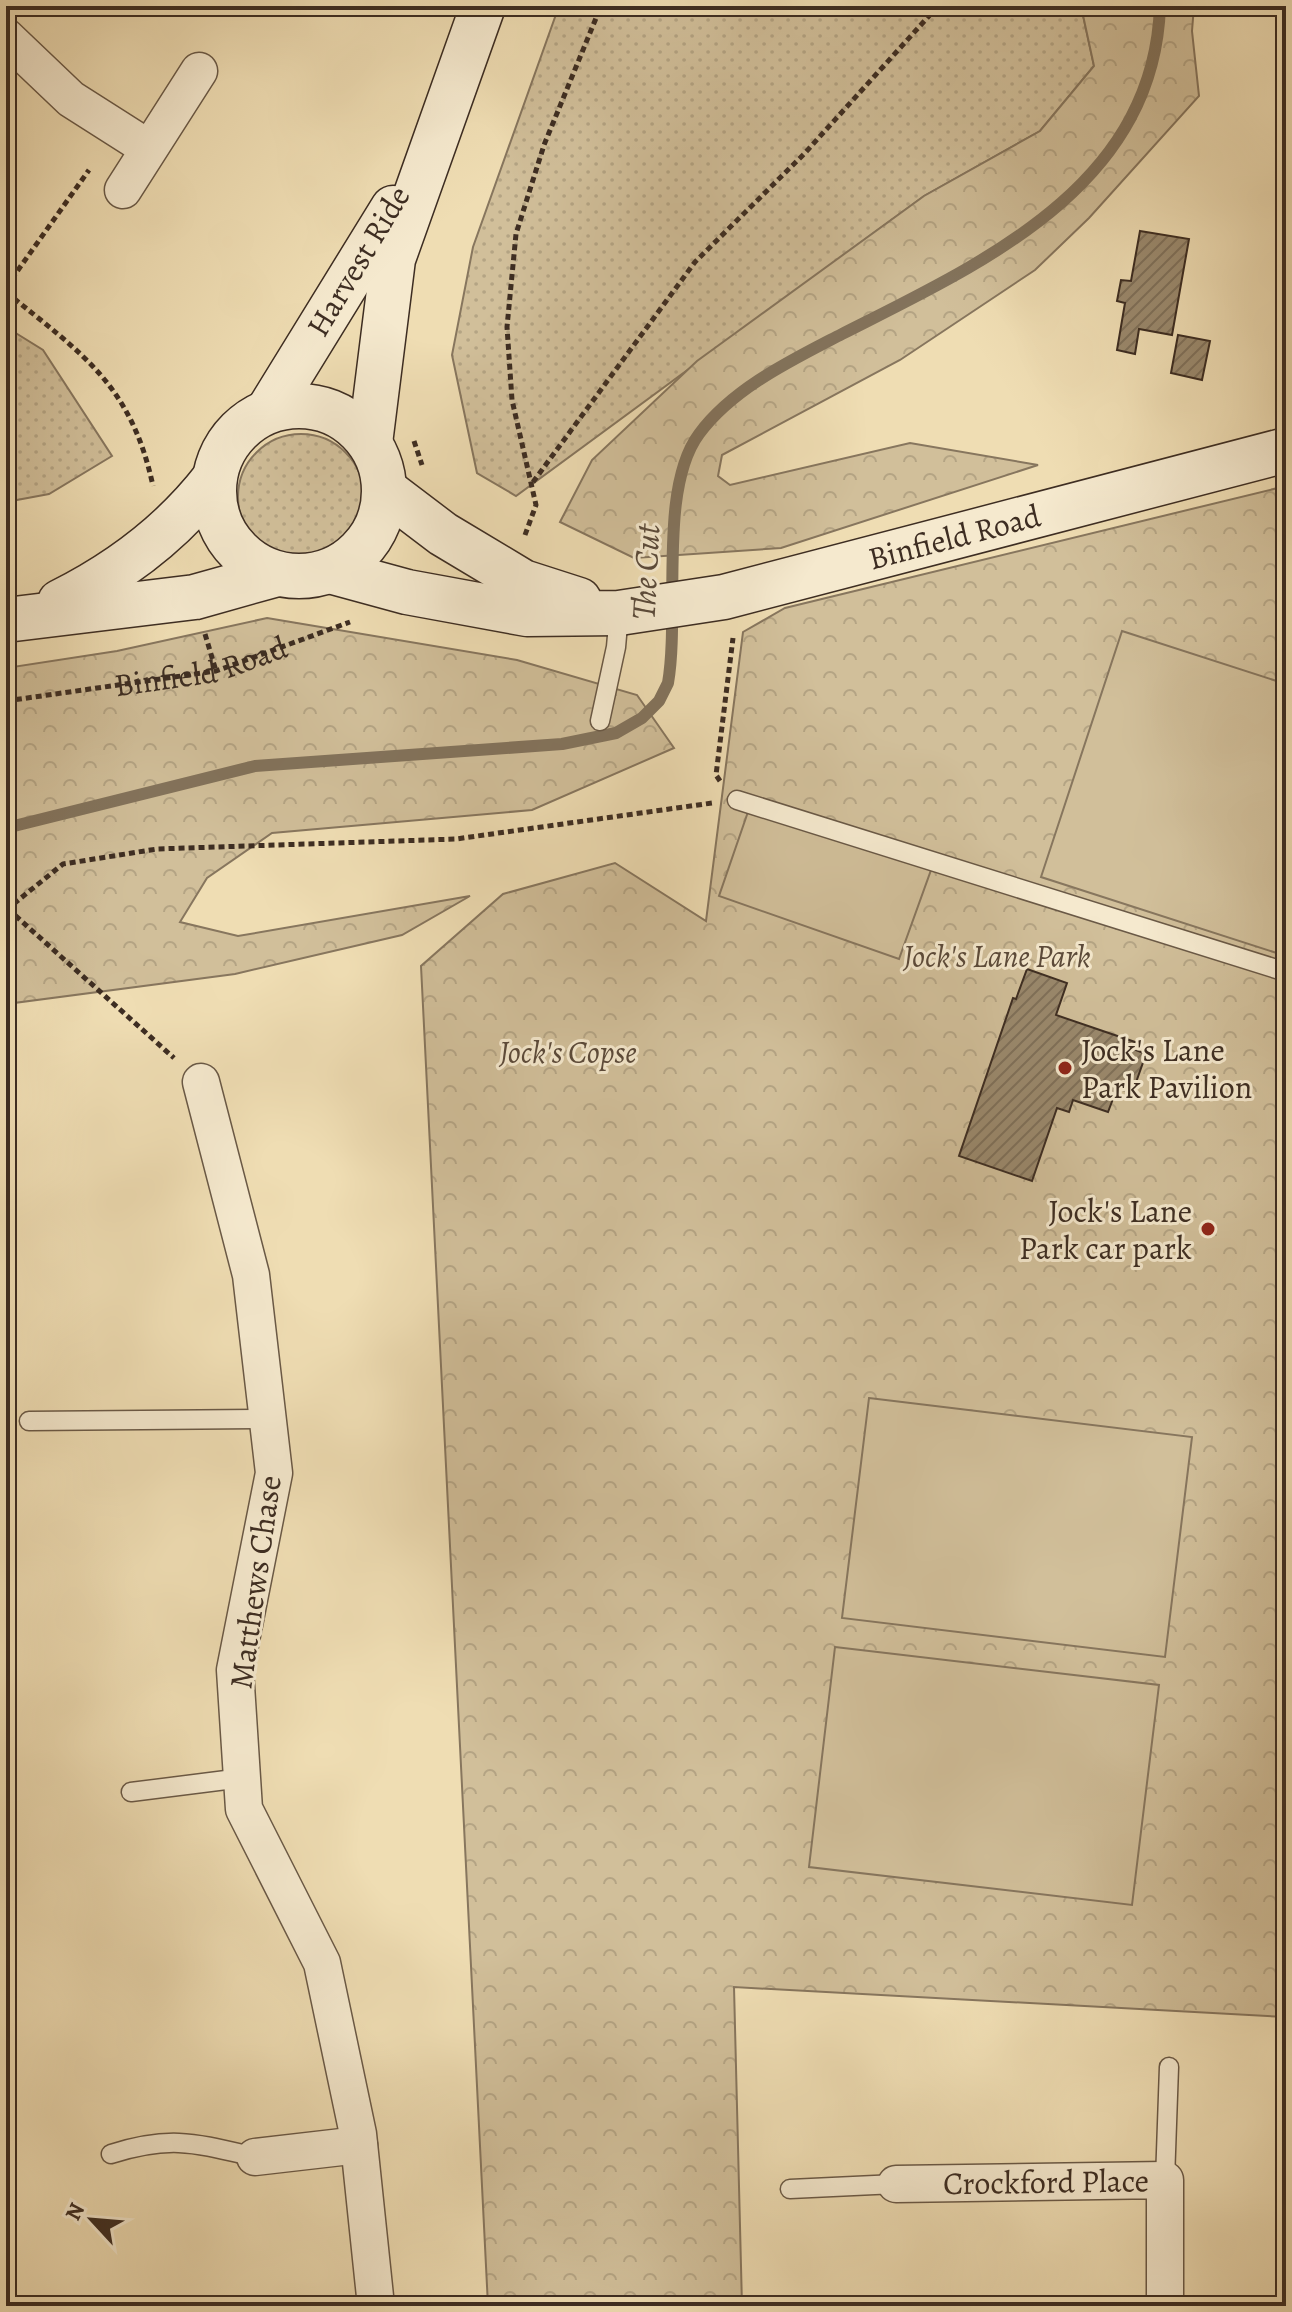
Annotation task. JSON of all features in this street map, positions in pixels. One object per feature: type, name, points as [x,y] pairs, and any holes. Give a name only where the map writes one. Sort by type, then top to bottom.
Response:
[{"type":"main road","name":"Harvest Ride","points":[[370,443],[393,259],[483,6]]},
{"type":"main road","name":"Harvest Ride","points":[[268,411],[386,221],[445,110]]},
{"type":"main road","points":[[296,405],[325,409],[350,422],[370,443],[381,466],[385,490],[381,516],[370,539],[352,558],[330,571],[313,576],[277,574],[254,565],[235,549],[222,528],[214,504],[214,479],[220,457],[232,438],[248,422],[268,411],[296,405]]},
{"type":"main road","name":"Binfield Road","points":[[330,571],[407,592],[527,614],[619,613],[729,596],[1101,487],[1286,450]]},
{"type":"main road","name":"Binfield Road","points":[[21,617],[116,572],[190,510],[214,479]]},
{"type":"main road","name":"Binfield Road","points":[[385,490],[443,534],[523,582],[619,613]]},
{"type":"main road","name":"Binfield Road","points":[[21,617],[195,597],[277,574]]},
{"type":"street","points":[[6,37],[71,99],[148,148]]},
{"type":"street","points":[[123,190],[199,71]]},
{"type":"street","name":"Matthews Chase","points":[[201,1082],[251,1275],[274,1473],[235,1670],[244,1809],[322,1963],[359,2145],[376,2306]]},
{"type":"street","points":[[255,2157],[359,2145]]},
{"type":"street","name":"Crockford Place","points":[[896,2184],[1165,2180],[1165,2306]]},
{"type":"lane","points":[[600,721],[616,647],[619,613]]},
{"type":"lane","points":[[737,800],[1286,972]]},
{"type":"lane","points":[[29,1421],[268,1419]]},
{"type":"lane","points":[[131,1792],[242,1778]]},
{"type":"lane","points":[[1165,2180],[1169,2067]]},
{"type":"lane","points":[[111,2154],[148,2142],[178,2141],[255,2157]]},
{"type":"lane","points":[[790,2189],[896,2184]]},
{"type":"path","points":[[524,540],[536,505],[512,400],[507,327],[516,234],[544,145],[601,6]]},
{"type":"path","points":[[533,482],[695,262],[804,154],[938,6]]},
{"type":"path","points":[[98,158],[6,290],[96,367],[119,396],[135,423],[154,494]]},
{"type":"path","points":[[411,426],[423,466]]},
{"type":"path","points":[[729,596],[733,630],[716,775],[737,800]]},
{"type":"path","name":"Binfield Road","points":[[6,701],[216,671],[353,621]]},
{"type":"path","points":[[203,625],[216,671]]},
{"type":"path","points":[[201,1082],[7,910],[63,864],[157,849],[456,839],[737,800]]},
{"type":"green space","points":[[559,6],[1081,6],[1094,66],[1040,131],[924,196],[516,496],[477,473],[452,355],[473,247]]},
{"type":"green space","points":[[1081,6],[1194,6],[1192,31],[1199,96],[1089,218],[1035,270],[900,360],[722,455],[718,476],[730,485],[910,443],[1038,465],[781,548],[634,558],[560,522],[592,460],[697,361],[924,196],[1040,131],[1094,66]]},
{"type":"green space","points":[[6,327],[43,350],[112,456],[49,494],[6,502]]},
{"type":"green space","points":[[301,434],[325,439],[345,453],[359,473],[364,497],[359,521],[345,541],[325,555],[301,560],[277,555],[257,541],[243,521],[238,497],[243,473],[257,453],[277,439]]},
{"type":"green space","name":"Jock's Lane Park","points":[[1286,486],[1286,2017],[734,1987],[742,2306],[488,2306],[421,966],[503,894],[615,863],[706,921],[743,632],[785,608]]},
{"type":"green space","points":[[267,618],[517,660],[637,695],[674,748],[532,810],[272,833],[207,878],[180,922],[238,936],[470,896],[402,935],[235,974],[6,1004],[6,668],[117,651]]},
{"type":"green space","points":[[1122,631],[1286,684],[1286,956],[1041,877]]},
{"type":"green space","points":[[750,806],[931,870],[899,959],[719,896]]},
{"type":"green space","points":[[869,1398],[1192,1437],[1165,1657],[842,1618]]},
{"type":"green space","points":[[835,1647],[1159,1685],[1132,1905],[809,1867]]},
{"type":"building","points":[[1140,231],[1189,239],[1172,335],[1139,329],[1135,354],[1117,350],[1125,303],[1117,301],[1121,280],[1131,281]]},
{"type":"building","points":[[1178,335],[1210,341],[1202,380],[1171,373]]},
{"type":"building","name":"Jock's Lane Park Pavilion","points":[[1027,969],[1067,983],[1056,1015],[1135,1042],[1133,1049],[1146,1054],[1134,1088],[1119,1083],[1108,1112],[1073,1100],[1069,1112],[1057,1108],[1032,1181],[959,1156],[1013,998],[1016,999]]},
{"type":"waterway","name":"The Cut","points":[[6,828],[255,766],[562,744],[616,733],[642,718],[659,701],[668,683],[674,519],[686,458],[699,434],[729,403],[764,376],[950,278],[1003,247],[1051,211],[1094,171],[1127,124],[1150,69],[1160,6]]},
{"type":"place","name":"Jock's Lane Park Pavilion","points":[[1065,1068]]},
{"type":"place","name":"Jock's Lane Park car park","points":[[1208,1229]]},
{"type":"park label","name":"Jock's Copse","points":[[568,1052]]}]
